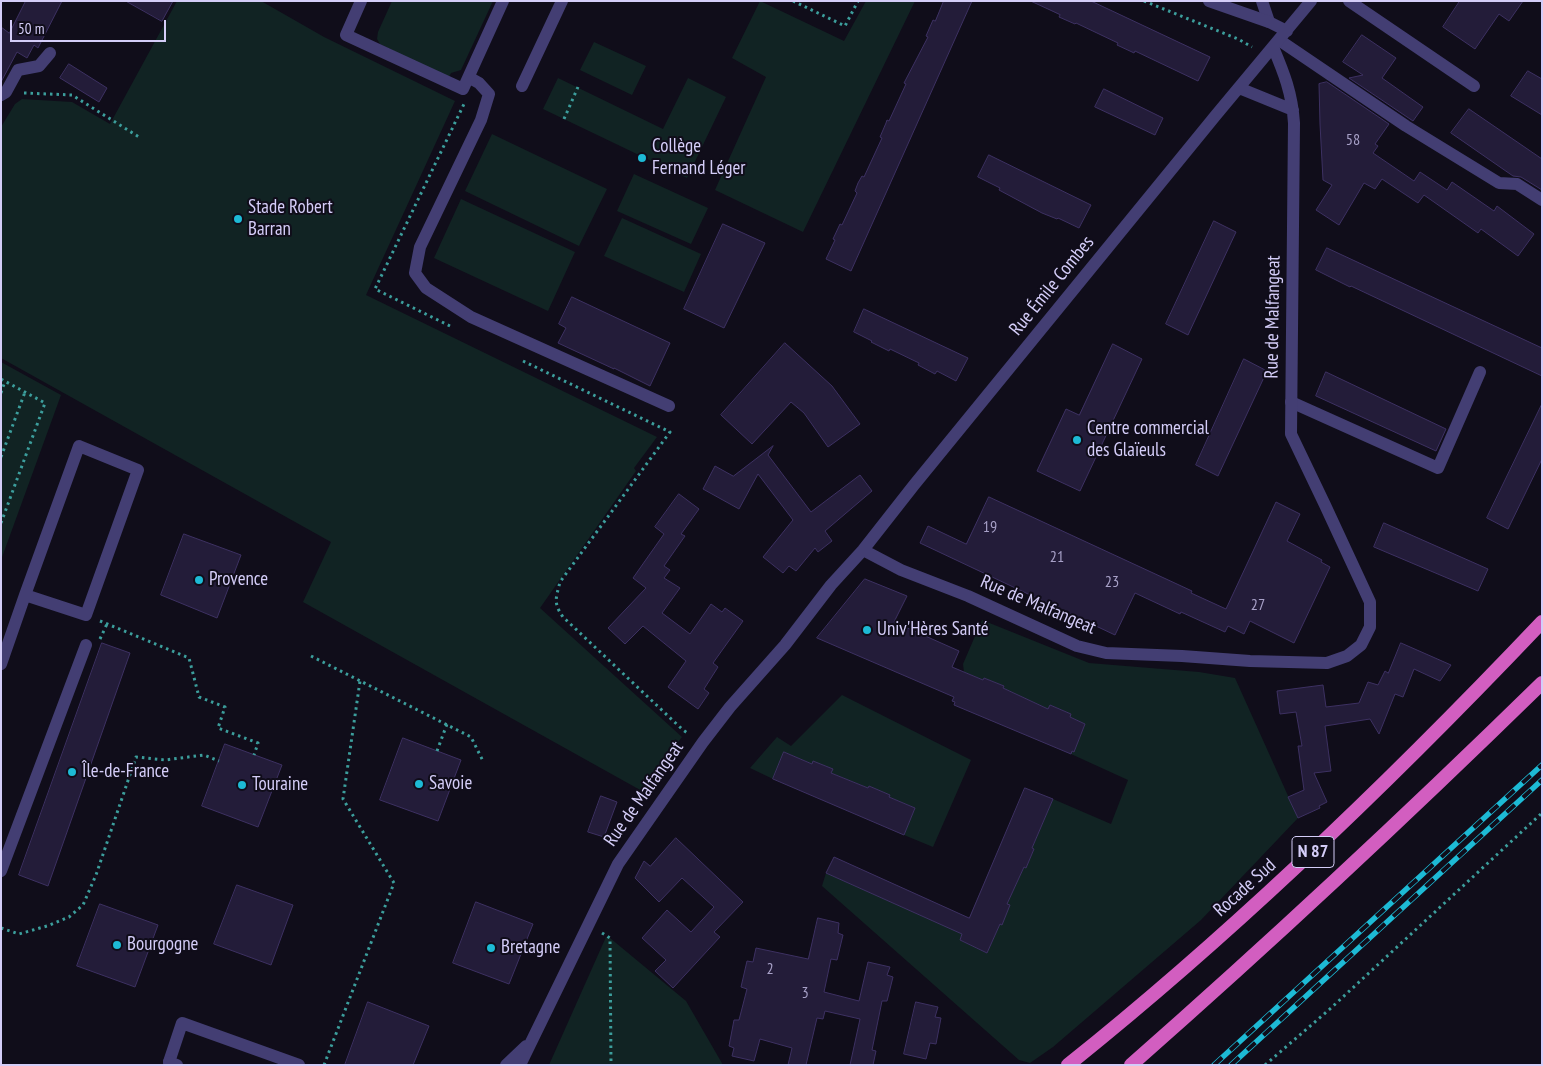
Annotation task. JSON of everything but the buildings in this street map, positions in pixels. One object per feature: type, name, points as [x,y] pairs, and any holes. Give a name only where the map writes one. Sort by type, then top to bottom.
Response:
[{"type":"highway","name":"Rocade Sud","points":[[1068,1065],[1174,976],[1319,846],[1406,762],[1542,622]]},
{"type":"highway","name":"N 87","points":[[1131,1065],[1339,878],[1542,684]]},
{"type":"street","points":[[361,1],[346,35],[467,83],[479,83],[489,94],[481,120],[420,247],[415,274],[426,288],[471,317],[669,406]]},
{"type":"street","points":[[467,83],[503,1]]},
{"type":"street","points":[[522,86],[562,1]]},
{"type":"street","points":[[1209,1],[1269,22]]},
{"type":"street","points":[[1262,1],[1276,43],[1490,178],[1499,183],[1517,184],[1542,200]]},
{"type":"street","points":[[1276,43],[1311,1]]},
{"type":"street","points":[[1350,1],[1474,86]]},
{"type":"street","name":"Rue Émile Combes","points":[[863,550],[914,485],[1276,43]]},
{"type":"street","name":"Rue de Malfangeat","points":[[520,1065],[618,864],[703,742],[730,707],[785,645],[831,585],[863,550],[901,570],[968,596],[1076,646],[1106,653],[1327,663],[1346,656],[1361,645],[1370,627],[1370,602],[1291,434],[1293,110],[1288,82],[1276,43]]},
{"type":"street","points":[[4,93],[18,70],[40,66],[50,52]]},
{"type":"street","points":[[1238,88],[1293,110]]},
{"type":"street","points":[[1291,402],[1438,468],[1480,372]]},
{"type":"street","points":[[1,664],[25,595],[79,446],[138,470],[86,615],[25,595]]},
{"type":"street","points":[[1,871],[86,646]]},
{"type":"street","points":[[173,1063],[182,1023],[299,1065]]},
{"type":"street","name":"Rue de Malfangeat","points":[[506,1065],[533,1039]]},
{"type":"path","points":[[792,1],[846,26],[858,1]]},
{"type":"path","points":[[1144,1],[1238,39],[1276,43]]},
{"type":"path","points":[[454,327],[375,289],[468,95],[467,83]]},
{"type":"path","points":[[564,119],[578,88]]},
{"type":"path","points":[[4,93],[72,95],[139,137]]},
{"type":"path","points":[[515,357],[670,432],[560,582],[555,599],[557,608],[563,617],[683,730],[703,742]]},
{"type":"path","points":[[1,379],[45,404],[1,523]]},
{"type":"path","points":[[1,393],[6,381]]},
{"type":"path","points":[[1,457],[25,392]]},
{"type":"path","points":[[86,615],[189,658],[199,697],[225,707],[218,728],[258,743],[254,755]]},
{"type":"path","points":[[312,656],[471,737],[483,761]]},
{"type":"path","points":[[324,1065],[394,883],[343,799],[360,681]]},
{"type":"path","points":[[437,751],[447,724]]},
{"type":"path","points":[[1,928],[19,934],[69,917],[83,905],[96,875],[136,757],[165,760],[204,755],[219,761]]},
{"type":"path","points":[[1265,1065],[1331,1008],[1542,813]]},
{"type":"path","points":[[589,924],[610,938],[611,1065]]},
{"type":"shaded area","points":[[177,1],[261,1],[324,37],[455,101],[366,295],[657,437],[634,468],[636,471],[540,608],[682,737],[642,791],[303,602],[331,542],[1,358],[1,127],[15,104],[22,99],[72,102],[110,124]]},
{"type":"shaded area","points":[[392,1],[493,1],[461,70],[451,73],[448,79],[380,44],[377,39],[378,32]]},
{"type":"shaded area","points":[[760,1],[844,41],[866,1],[915,1],[803,232],[715,190],[766,77],[732,58]]},
{"type":"shaded area","points":[[594,42],[646,66],[632,95],[580,70]]},
{"type":"shaded area","points":[[558,78],[663,129],[688,78],[726,97],[687,178],[543,109]]},
{"type":"shaded area","points":[[492,134],[607,189],[579,246],[465,191]]},
{"type":"shaded area","points":[[634,174],[708,208],[691,244],[617,211]]},
{"type":"shaded area","points":[[461,199],[575,252],[548,311],[434,258]]},
{"type":"shaded area","points":[[622,218],[701,254],[684,292],[604,256]]},
{"type":"shaded area","points":[[1,362],[61,395],[1,560]]},
{"type":"shaded area","points":[[982,620],[1089,663],[1199,672],[1235,678],[1298,818],[1201,920],[1053,1047],[1030,1063],[1019,1060],[822,886],[826,873],[938,923],[945,907],[969,919],[960,940],[987,953],[1000,924],[1002,924],[1007,904],[1024,867],[1026,868],[1034,849],[1032,848],[1053,799],[1111,824],[1128,780],[1071,754],[1085,724],[1070,717],[1071,714],[1050,705],[1048,709],[1003,688],[1004,686],[964,672],[963,664]]},
{"type":"shaded area","points":[[842,695],[971,760],[933,847],[904,835],[915,808],[869,786],[868,788],[831,773],[832,769],[813,762],[812,764],[784,752],[773,779],[750,768],[777,737],[791,746]]},
{"type":"shaded area","points":[[606,937],[610,938],[686,1001],[723,1065],[549,1065]]},
{"type":"railway","points":[[1214,1065],[1542,765]]},
{"type":"railway","points":[[1231,1065],[1542,780]]},
{"type":"place","name":"Collège Fernand Léger","points":[[642,158]]},
{"type":"place","name":"Stade Robert Barran","points":[[238,219]]},
{"type":"place","name":"Centre commercial des Glaïeuls","points":[[1077,440]]},
{"type":"place","name":"Provence","points":[[199,580]]},
{"type":"place","name":"Univ'Hères Santé","points":[[867,630]]},
{"type":"place","name":"Île-de-France","points":[[72,772]]},
{"type":"place","name":"Savoie","points":[[419,784]]},
{"type":"place","name":"Touraine","points":[[242,785]]},
{"type":"place","name":"Bourgogne","points":[[117,945]]},
{"type":"place","name":"Bretagne","points":[[491,948]]}]
